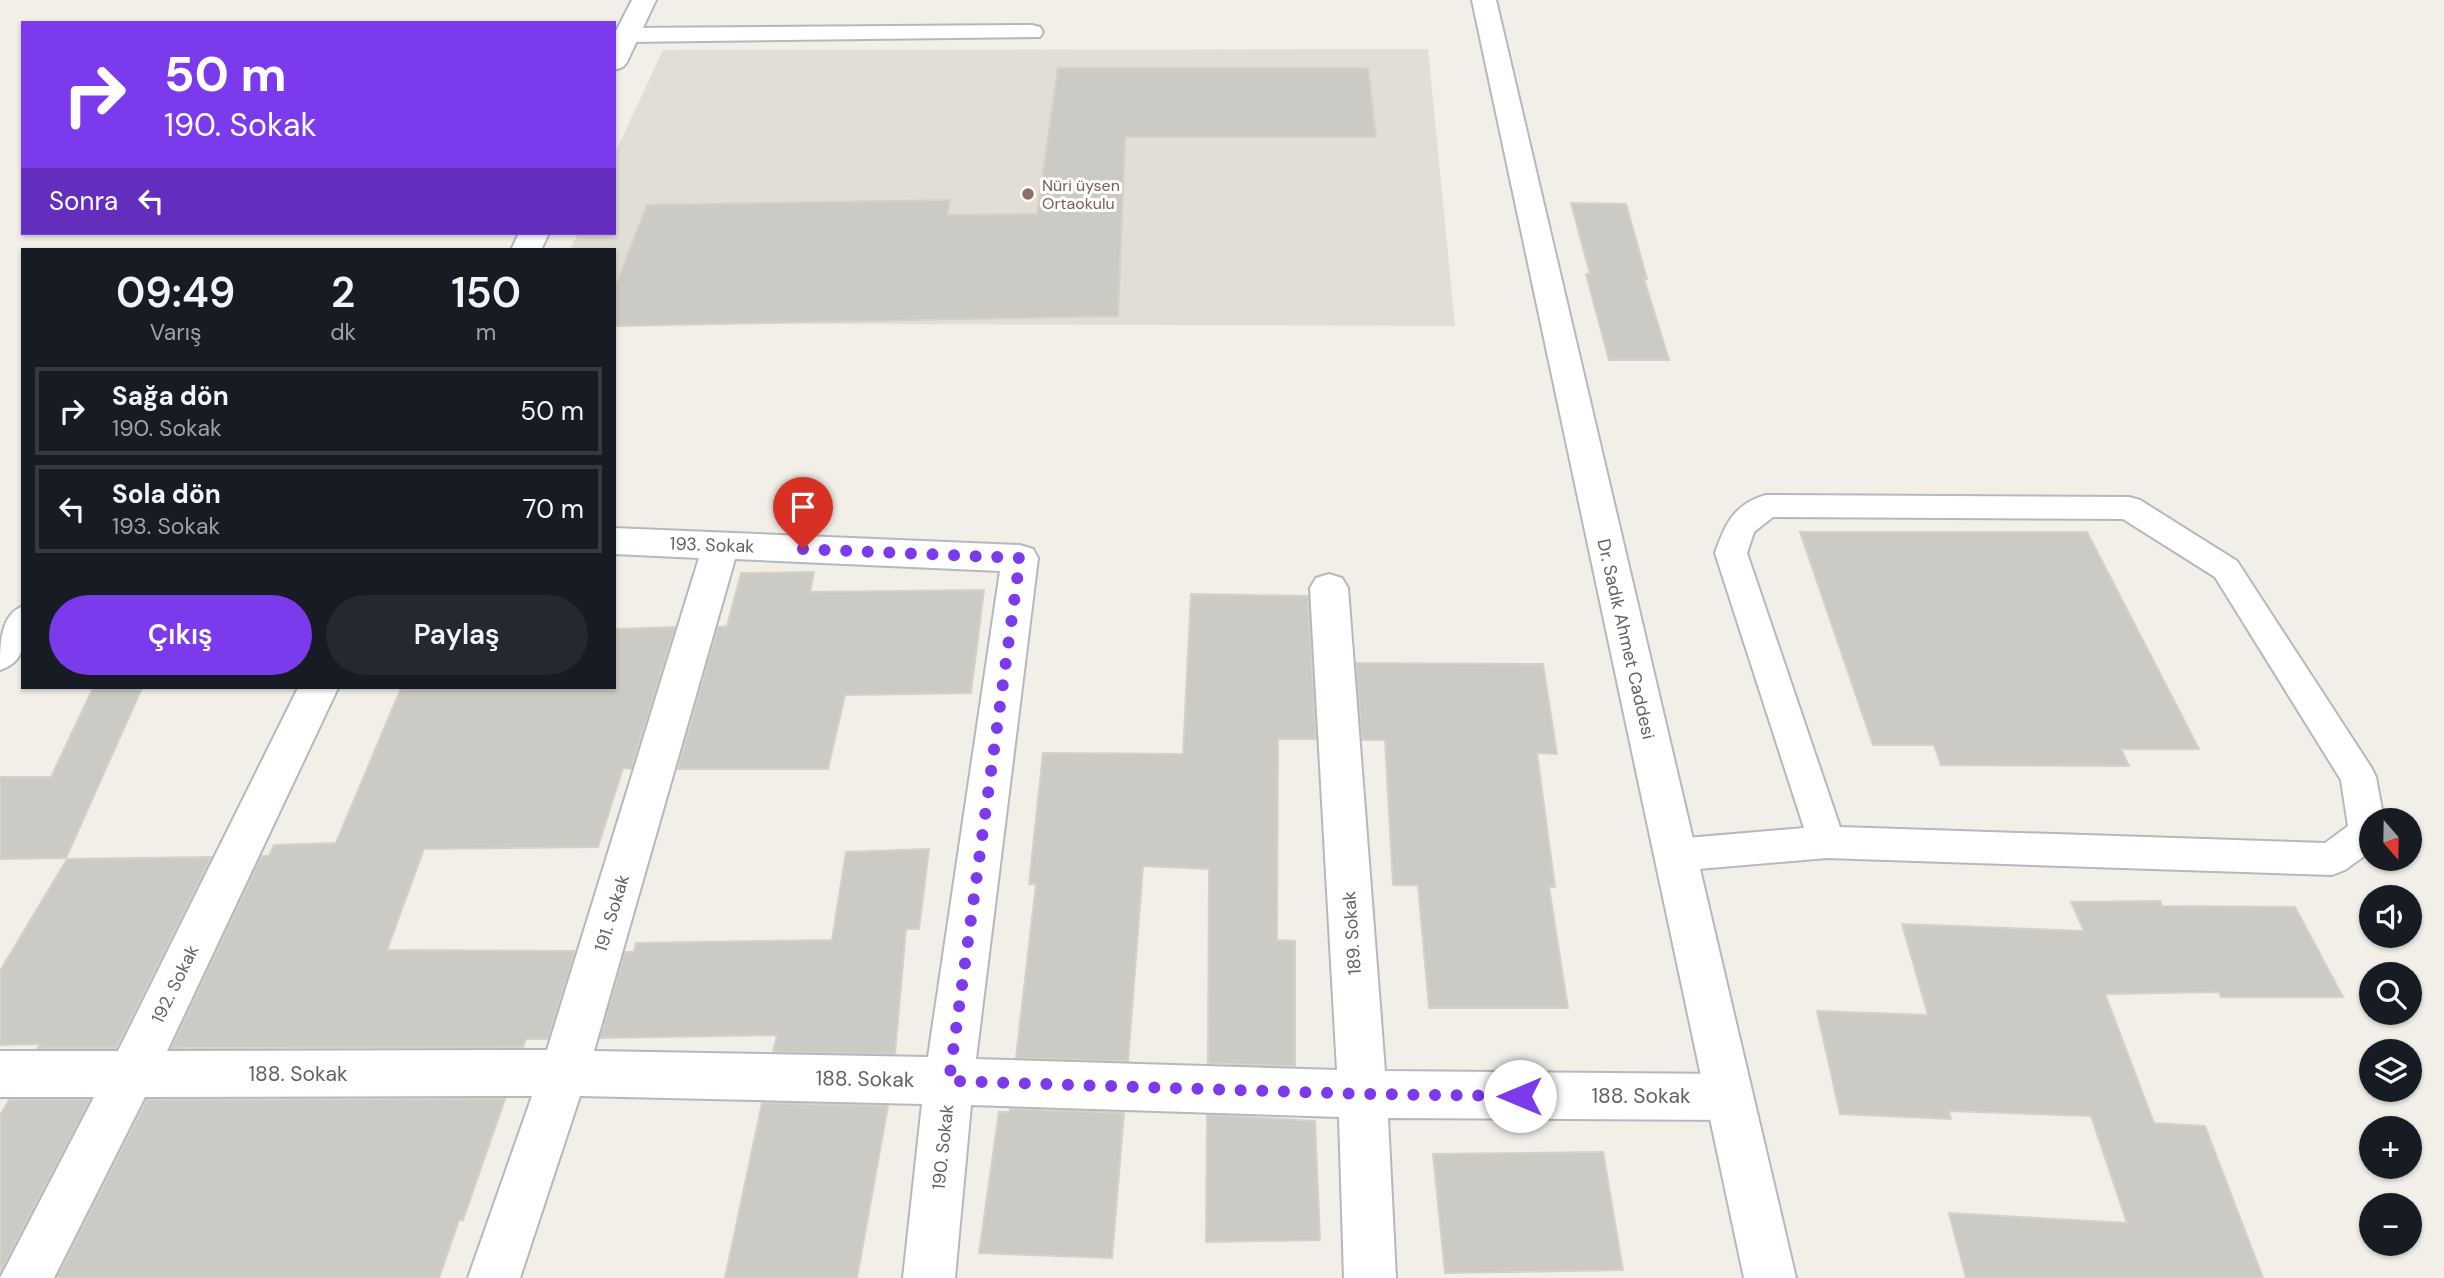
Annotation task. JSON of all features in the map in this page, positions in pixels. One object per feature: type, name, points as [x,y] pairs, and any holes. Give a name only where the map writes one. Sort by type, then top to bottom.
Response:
[{"type":"street","points":[[616,58],[644,0]]},
{"type":"street","name":"Dr. Sadık Ahmet Caddesi","points":[[1484,0],[1770,1278]]},
{"type":"street","name":"193. Sokak","points":[[616,541],[1020,558]]},
{"type":"street","name":"191. Sokak","points":[[494,1278],[564,1073],[721,545]]},
{"type":"street","name":"190. Sokak","points":[[929,1278],[949,1081],[1020,558]]},
{"type":"street","name":"189. Sokak","points":[[1329,588],[1363,1094],[1370,1278]]},
{"type":"street","points":[[0,655],[21,623]]},
{"type":"street","name":"192. Sokak","points":[[26,1278],[131,1075],[318,689]]},
{"type":"street","name":"188. Sokak","points":[[0,1074],[564,1073],[949,1081],[1363,1094],[1729,1097]]},
{"type":"lane","points":[[627,35],[1032,32]]},
{"type":"lane","points":[[1675,855],[1827,842],[2332,859],[2368,832],[2358,777],[2226,569],[2129,508],[1766,506],[1740,526],[1731,553],[1827,842]]},
{"type":"shaded area","name":"Nüri üysen Ortaokulu","points":[[1428,49],[1455,326],[616,323],[616,248],[571,248],[577,235],[616,235],[616,151],[663,50]]},
{"type":"building","points":[[1058,68],[1368,68],[1376,137],[1125,137],[1118,316],[616,326],[616,285],[647,205],[950,200],[947,215],[1037,214]]},
{"type":"building","points":[[1571,203],[1626,204],[1647,279],[1644,279],[1669,360],[1609,360],[1586,274],[1590,274]]},
{"type":"building","points":[[1800,532],[2087,532],[2199,749],[2121,749],[2129,766],[1941,765],[1934,745],[1873,745]]},
{"type":"building","points":[[814,572],[810,592],[984,590],[971,693],[845,695],[828,769],[678,769],[718,627],[727,626],[741,573]]},
{"type":"building","points":[[1191,594],[1308,596],[1316,739],[1278,739],[1277,940],[1295,941],[1295,1066],[1208,1063],[1209,869],[1143,866],[1128,1061],[1016,1058],[1036,884],[1029,884],[1043,753],[1183,754]]},
{"type":"building","points":[[675,627],[631,769],[623,768],[598,847],[424,849],[387,950],[575,951],[548,1039],[526,1039],[523,1047],[171,1048],[262,856],[269,856],[274,845],[336,843],[401,689],[616,689],[616,629]]},
{"type":"building","points":[[1356,663],[1543,664],[1557,754],[1537,753],[1555,887],[1549,887],[1568,1008],[1429,1008],[1418,885],[1393,885],[1385,740],[1362,740]]},
{"type":"building","points":[[93,689],[142,689],[66,858],[0,859],[0,777],[51,777]]},
{"type":"building","points":[[929,849],[919,929],[906,929],[895,1054],[773,1052],[777,1035],[600,1038],[625,952],[634,952],[636,943],[832,940],[846,852]]},
{"type":"building","points":[[211,857],[116,1048],[0,1045],[0,971],[67,859]]},
{"type":"building","points":[[2160,901],[2162,906],[2295,907],[2343,997],[2221,997],[2219,992],[2105,994],[2154,1123],[2205,1126],[2263,1278],[1966,1278],[1949,1213],[2127,1223],[2091,1116],[1949,1111],[1951,1119],[1840,1114],[1817,1011],[1928,1015],[1902,924],[2084,931],[2071,902]]},
{"type":"building","points":[[505,1099],[463,1220],[459,1220],[439,1278],[57,1278],[147,1100]]},
{"type":"building","points":[[9,1100],[90,1100],[0,1272],[0,1115]]},
{"type":"building","points":[[762,1103],[888,1106],[857,1278],[725,1278]]},
{"type":"building","points":[[1010,1109],[1124,1113],[1112,1258],[979,1253],[999,1112],[1010,1112]]},
{"type":"building","points":[[1207,1115],[1315,1121],[1320,1240],[1206,1242]]},
{"type":"building","points":[[1603,1152],[1623,1270],[1445,1273],[1433,1154]]},
{"type":"place","name":"Nüri üysen Ortaokulu","points":[[1028,194]]},
{"type":"route","points":[[803,549],[1020,558],[949,1081],[1363,1094],[1520,1096]]}]
